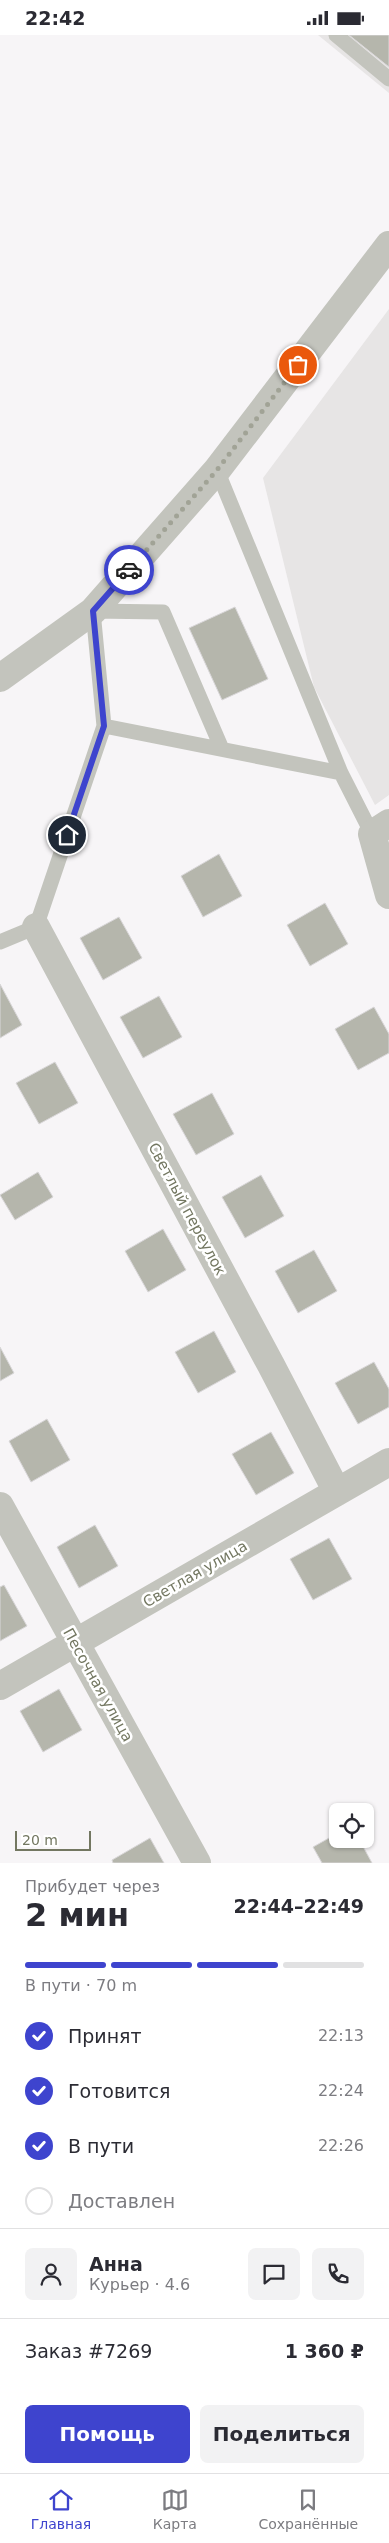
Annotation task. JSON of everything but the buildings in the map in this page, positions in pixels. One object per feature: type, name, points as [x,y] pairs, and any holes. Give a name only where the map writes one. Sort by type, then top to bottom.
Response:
[{"type":"street","points":[[0,678],[93,611],[217,470],[389,245]]},
{"type":"street","points":[[380,829],[389,895]]},
{"type":"street","name":"Светлый переулок","points":[[36,927],[272,1365],[336,1492]]},
{"type":"street","name":"Светлая улица","points":[[0,1686],[389,1462]]},
{"type":"street","name":"Песочная улица","points":[[0,1506],[197,1863]]},
{"type":"lane","points":[[336,35],[389,79]]},
{"type":"lane","points":[[217,470],[341,773],[380,829]]},
{"type":"lane","points":[[0,941],[36,927],[104,726],[93,611],[163,613],[222,749]]},
{"type":"lane","points":[[104,726],[341,773]]},
{"type":"shaded area","points":[[318,35],[389,35],[389,93]]},
{"type":"shaded area","points":[[389,309],[389,795],[375,805],[314,687],[263,478]]},
{"type":"way so far","points":[[129,570],[217,470],[298,365]]},
{"type":"route","points":[[67,835],[104,726],[93,611],[129,570]]}]
